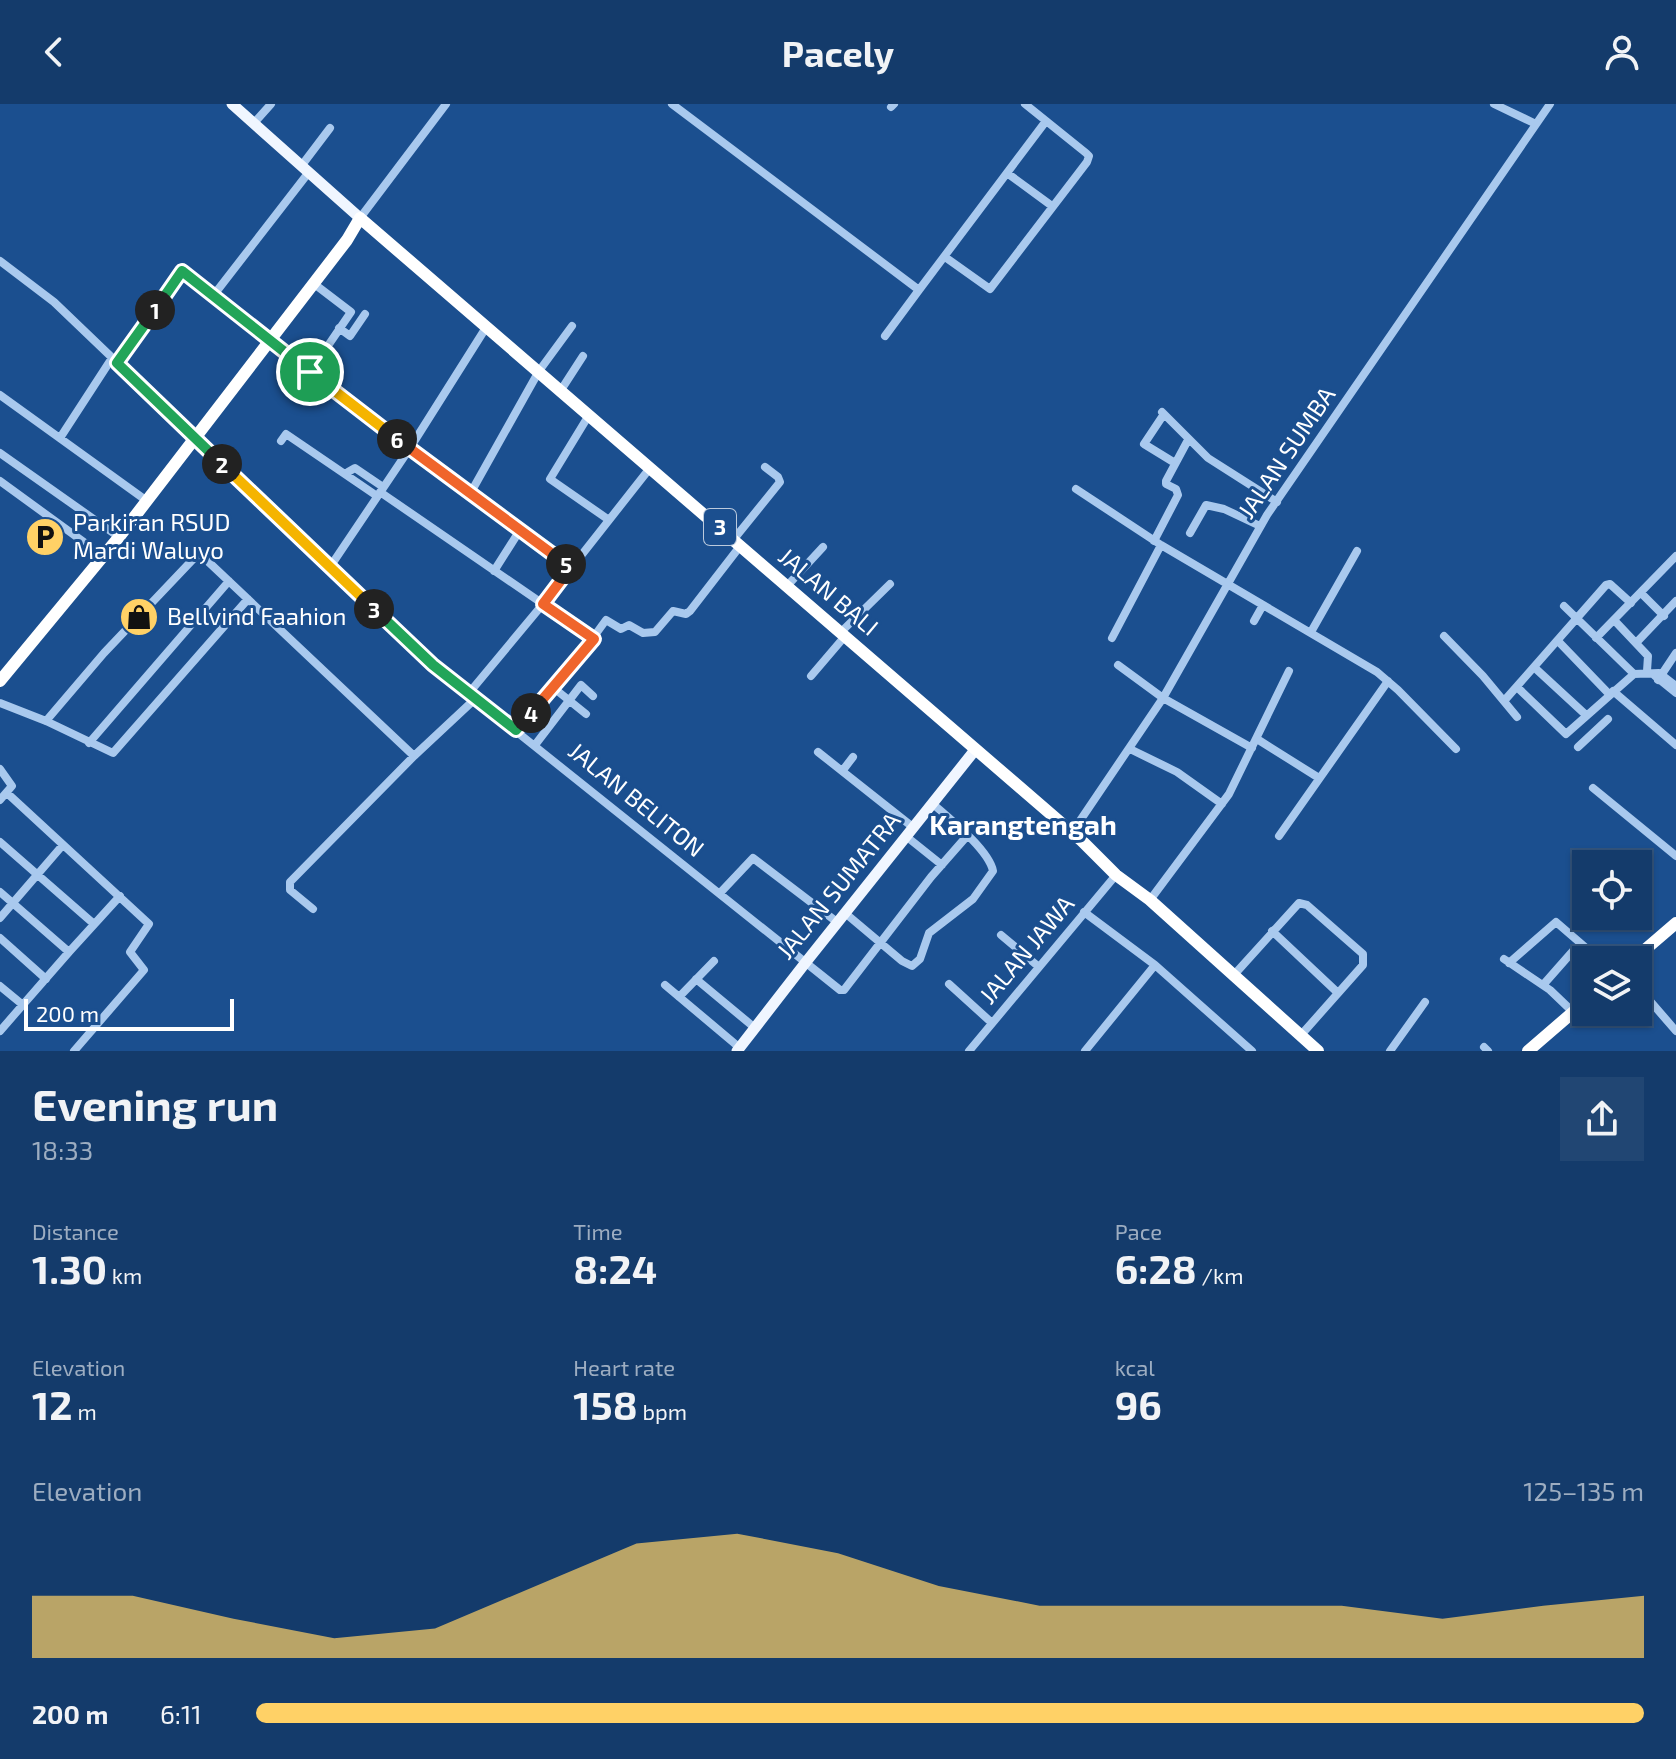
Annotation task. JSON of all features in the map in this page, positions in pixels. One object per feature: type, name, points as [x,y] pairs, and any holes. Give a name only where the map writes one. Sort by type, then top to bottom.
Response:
[{"type":"highway","points":[[0,681],[196,439],[347,240],[360,218]]},
{"type":"highway","name":"JALAN BALI","points":[[360,218],[844,633],[1318,1051]]},
{"type":"highway","points":[[1649,946],[1676,923]]},
{"type":"highway","points":[[1528,1051],[1572,1013]]},
{"type":"main road","name":"JALAN BALI","points":[[232,104],[360,218]]},
{"type":"main road","name":"JALAN SUMATRA","points":[[739,1049],[975,750]]},
{"type":"street","points":[[254,123],[271,104]]},
{"type":"street","points":[[360,218],[446,104]]},
{"type":"street","points":[[672,104],[919,290]]},
{"type":"street","points":[[945,257],[990,289],[1089,158],[1025,104]]},
{"type":"street","points":[[1494,104],[1536,124]]},
{"type":"street","name":"JALAN SUMBA","points":[[1078,838],[1130,749],[1169,701],[1226,584],[1260,526],[1550,104]]},
{"type":"street","points":[[885,336],[1046,121]]},
{"type":"street","points":[[213,296],[306,169],[330,128]]},
{"type":"street","points":[[1007,173],[1052,206]]},
{"type":"street","name":"JALAN BELITON","points":[[0,261],[54,302],[433,665],[842,991],[881,944]]},
{"type":"street","points":[[60,438],[181,271],[470,494],[571,567]]},
{"type":"street","points":[[310,372],[351,312],[313,283]]},
{"type":"street","points":[[339,328],[350,336],[365,314]]},
{"type":"street","points":[[330,567],[487,326]]},
{"type":"street","points":[[470,494],[488,457],[557,339],[572,326]]},
{"type":"street","points":[[561,390],[583,356]]},
{"type":"street","points":[[0,395],[147,501]]},
{"type":"street","points":[[1175,463],[1144,444],[1163,413],[1208,458],[1277,502]]},
{"type":"street","points":[[589,415],[550,479],[609,520]]},
{"type":"street","points":[[281,441],[286,434],[380,492],[594,639]]},
{"type":"street","points":[[1112,638],[1178,495],[1176,489],[1166,484],[1188,440]]},
{"type":"street","points":[[0,453],[119,537]]},
{"type":"street","points":[[516,730],[594,639],[606,620],[621,629],[632,625],[643,633],[649,633],[655,632],[673,611],[686,614],[780,482],[765,467]]},
{"type":"street","points":[[348,472],[355,468],[380,492]]},
{"type":"street","points":[[313,909],[290,890],[290,882],[472,696],[650,468]]},
{"type":"street","points":[[0,481],[103,556]]},
{"type":"street","points":[[1076,489],[1157,543],[1311,632],[1388,681],[1456,749]]},
{"type":"street","points":[[1190,533],[1206,505],[1224,509],[1260,526]]},
{"type":"street","points":[[494,571],[520,530]]},
{"type":"street","points":[[787,586],[823,547]]},
{"type":"street","points":[[1311,632],[1357,551]]},
{"type":"street","points":[[46,721],[104,653],[197,554],[202,554],[414,756]]},
{"type":"street","points":[[1596,638],[1676,556]]},
{"type":"street","points":[[89,743],[229,581]]},
{"type":"street","points":[[811,676],[844,633],[890,584]]},
{"type":"street","points":[[1504,701],[1607,584],[1631,603]]},
{"type":"street","points":[[1641,593],[1670,614]]},
{"type":"street","points":[[0,703],[46,721],[109,753],[117,751],[248,599]]},
{"type":"street","points":[[1636,643],[1670,614],[1676,601]]},
{"type":"street","points":[[1254,621],[1263,605]]},
{"type":"street","points":[[1564,606],[1634,674]]},
{"type":"street","points":[[1614,620],[1648,656],[1655,674],[1676,693]]},
{"type":"street","points":[[1444,636],[1517,717]]},
{"type":"street","points":[[1558,641],[1611,692],[1676,745]]},
{"type":"street","points":[[1655,674],[1676,653]]},
{"type":"street","points":[[1118,665],[1169,701],[1252,748]]},
{"type":"street","points":[[1535,668],[1584,717],[1593,734]]},
{"type":"street","points":[[1150,900],[1222,804],[1289,671]]},
{"type":"street","points":[[1517,687],[1564,734],[1634,674],[1655,674],[1676,686]]},
{"type":"street","points":[[572,678],[593,696]]},
{"type":"street","points":[[1279,836],[1388,681]]},
{"type":"street","points":[[535,745],[581,685]]},
{"type":"street","points":[[555,689],[586,714]]},
{"type":"street","points":[[1578,747],[1608,719]]},
{"type":"street","points":[[1257,739],[1319,778]]},
{"type":"street","points":[[1130,749],[1177,772],[1222,804]]},
{"type":"street","points":[[818,752],[843,770],[942,865]]},
{"type":"street","points":[[843,770],[853,757]]},
{"type":"street","points":[[0,769],[11,782],[3,797],[149,924],[130,952],[144,970],[74,1051]]},
{"type":"street","points":[[1593,788],[1676,856]]},
{"type":"street","points":[[720,893],[753,858],[912,966],[920,959],[929,933],[979,892],[993,868],[967,836],[933,804]]},
{"type":"street","points":[[881,944],[967,836]]},
{"type":"street","points":[[0,842],[94,924]]},
{"type":"street","points":[[0,918],[62,846]]},
{"type":"street","name":"JALAN JAWA","points":[[969,1051],[1116,875]]},
{"type":"street","points":[[0,892],[69,952]]},
{"type":"street","points":[[0,1031],[120,896]]},
{"type":"street","points":[[1233,976],[1295,906],[1303,903],[1363,954],[1363,965],[1301,1035]]},
{"type":"street","points":[[1084,912],[1155,965],[1252,1051]]},
{"type":"street","points":[[1572,1011],[1543,985],[1507,961],[1556,922],[1584,946]]},
{"type":"street","points":[[1272,931],[1338,993]]},
{"type":"street","points":[[1001,935],[1039,967]]},
{"type":"street","points":[[0,938],[46,979]]},
{"type":"street","points":[[1543,985],[1580,943]]},
{"type":"street","points":[[679,997],[714,961]]},
{"type":"street","points":[[1085,1051],[1155,965]]},
{"type":"street","points":[[696,979],[755,1028]]},
{"type":"street","points":[[949,984],[992,1023]]},
{"type":"street","points":[[665,985],[739,1049]]},
{"type":"street","points":[[0,986],[23,1005]]},
{"type":"street","points":[[1390,1051],[1425,1002]]},
{"type":"street","points":[[1652,1003],[1676,1031]]},
{"type":"place","name":"Parkiran RSUD Mardi Waluyo","points":[[45,537]]},
{"type":"place","name":"Bellvind Faahion","points":[[139,617]]},
{"type":"district","name":"Karangtengah","points":[[1023,825]]},
{"type":"route","points":[[182,271],[310,372],[571,567],[543,604],[594,639],[516,730],[433,665],[117,363],[182,271]]}]
